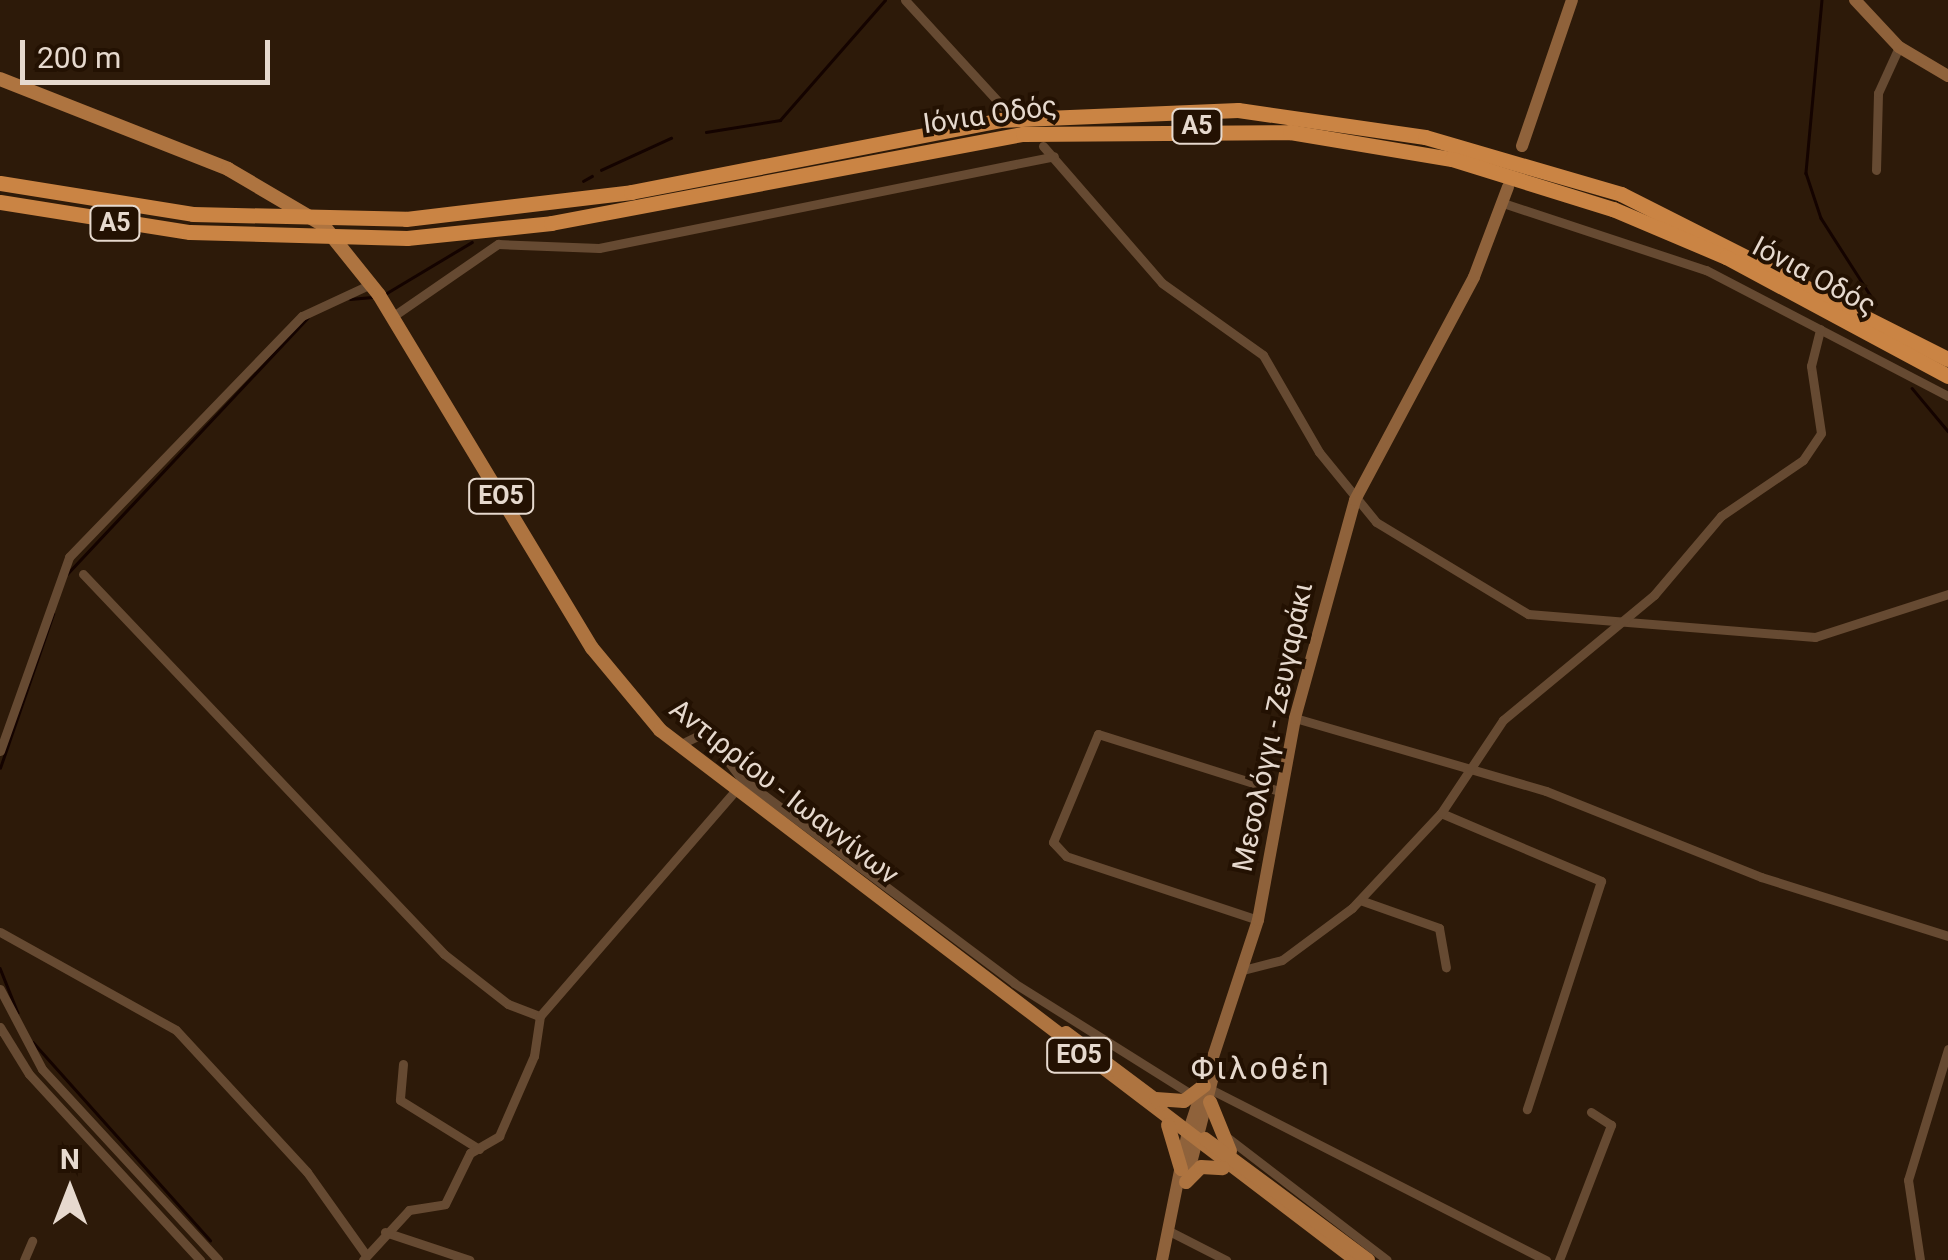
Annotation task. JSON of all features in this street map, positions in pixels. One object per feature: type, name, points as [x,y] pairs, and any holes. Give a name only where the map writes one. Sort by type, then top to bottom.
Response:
[{"type":"highway","name":"Ιόνια Οδός","points":[[0,183],[232,216],[406,219],[615,195],[1000,120],[1238,110],[1426,137],[1621,194],[1948,359]]},
{"type":"highway","name":"Ιόνια Οδός","points":[[0,202],[232,235],[407,238],[568,220],[1023,134],[1160,126],[1305,134],[1483,167],[1643,220],[1948,376]]},
{"type":"main road","points":[[1522,146],[1572,0]]},
{"type":"main road","points":[[1855,0],[1899,47],[1948,76]]},
{"type":"main road","name":"Αντιρρίου - Ιωαννίνων","points":[[0,79],[259,184],[323,224],[372,284],[598,657],[678,745],[738,785],[1157,1113],[1194,1135]]},
{"type":"main road","name":"Μεσολόγγι - Ζευγαράκι","points":[[1162,1260],[1216,1053],[1258,920],[1296,718],[1355,500],[1508,187]]},
{"type":"main road","name":"Αντιρρίου - Ιωαννίνων","points":[[975,970],[1151,1096],[1194,1135],[1356,1260]]},
{"type":"main road","points":[[1151,1096],[1205,1093],[1213,1120],[1237,1169],[1200,1167],[1183,1175],[1176,1136],[1157,1113]]},
{"type":"main road","name":"Αντιρρίου - Ιωαννίνων","points":[[1237,1169],[1368,1260]]},
{"type":"street","points":[[905,0],[1004,107]]},
{"type":"street","points":[[1876,170],[1878,93],[1899,47]]},
{"type":"street","points":[[1043,146],[1162,283],[1263,355],[1355,500],[1382,527],[1528,614],[1619,627],[1815,637],[1948,594]]},
{"type":"street","points":[[392,317],[498,244],[598,248],[1054,156]]},
{"type":"street","points":[[1503,203],[1643,244],[1948,396]]},
{"type":"street","points":[[0,751],[69,557],[308,310],[372,284]]},
{"type":"street","points":[[1243,970],[1282,960],[1360,900],[1441,813],[1503,720],[1619,627],[1721,516],[1776,485],[1818,440],[1810,366],[1820,329]]},
{"type":"street","points":[[84,574],[444,954],[508,1004],[540,1016]]},
{"type":"street","points":[[1296,718],[1469,770],[1948,936]]},
{"type":"street","points":[[678,745],[706,732],[738,785],[1025,990],[1205,1093],[1546,1260]]},
{"type":"street","points":[[1258,920],[1066,856],[1053,842],[1088,745],[1103,733],[1282,792]]},
{"type":"street","points":[[0,932],[176,1030],[307,1172],[364,1257],[410,1210],[446,1203],[479,1149],[510,1118],[540,1016],[738,785]]},
{"type":"street","points":[[1441,813],[1601,881],[1527,1109]]},
{"type":"street","points":[[1360,900],[1438,928],[1446,966]]},
{"type":"street","points":[[0,989],[42,1070],[218,1260]]},
{"type":"street","points":[[0,1027],[28,1074],[200,1260]]},
{"type":"street","points":[[1920,1260],[1908,1180],[1948,1049]]},
{"type":"street","points":[[403,1064],[402,1102],[479,1149]]},
{"type":"street","points":[[1558,1260],[1612,1126],[1591,1112]]},
{"type":"street","points":[[1213,1120],[1386,1260]]},
{"type":"street","points":[[385,1232],[469,1260]]},
{"type":"street","points":[[1171,1232],[1226,1260]]},
{"type":"street","points":[[24,1260],[32,1241]]},
{"type":"waterway","points":[[706,132],[780,120],[885,0]]},
{"type":"waterway","points":[[1822,0],[1806,173],[1821,218],[1876,304]]},
{"type":"waterway","points":[[601,170],[671,138]]},
{"type":"waterway","points":[[583,181],[592,176]]},
{"type":"waterway","points":[[385,294],[472,242]]},
{"type":"waterway","points":[[350,299],[372,297]]},
{"type":"waterway","points":[[67,574],[307,318]]},
{"type":"waterway","points":[[1912,388],[1948,431]]},
{"type":"waterway","points":[[0,768],[53,614]]},
{"type":"waterway","points":[[0,968],[18,1013]]},
{"type":"waterway","points":[[33,1042],[210,1240]]},
{"type":"district","name":"Φιλοθέη","points":[[1261,1068]]}]
